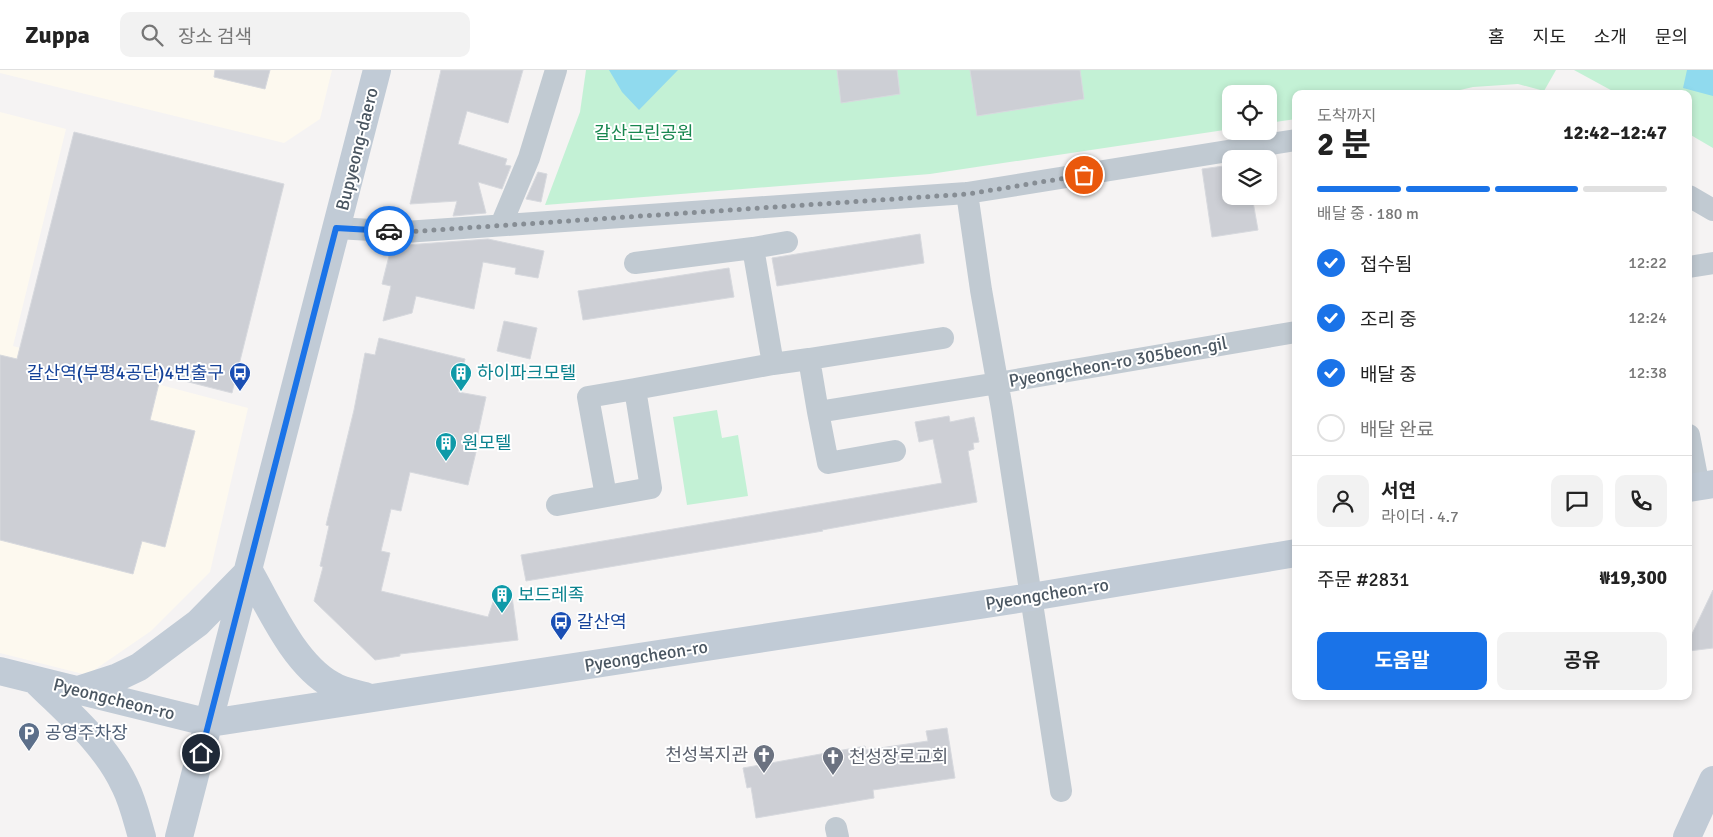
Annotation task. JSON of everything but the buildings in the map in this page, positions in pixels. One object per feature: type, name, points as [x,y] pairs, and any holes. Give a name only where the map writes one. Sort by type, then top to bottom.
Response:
[{"type":"main road","name":"Bupyeong-daero","points":[[179,837],[210,723],[377,70]]},
{"type":"main road","name":"Pyeongcheon-ro","points":[[0,671],[210,723],[1031,597],[1292,554]]},
{"type":"main road","points":[[77,690],[118,678],[139,667],[198,623],[249,571],[290,642],[314,673],[334,687],[371,698]]},
{"type":"main road","points":[[34,679],[90,734],[111,761],[126,786],[142,837]]},
{"type":"main road","points":[[1687,837],[1713,780]]},
{"type":"street","points":[[501,225],[529,158],[556,70]]},
{"type":"street","points":[[336,228],[405,232],[968,194],[1292,141]]},
{"type":"street","name":"Pyeongcheon-ro 305beon-gil","points":[[968,194],[980,290],[998,383],[1061,791]]},
{"type":"street","points":[[1692,198],[1713,210]]},
{"type":"street","points":[[634,263],[788,242]]},
{"type":"street","points":[[753,248],[773,364]]},
{"type":"street","points":[[1692,266],[1713,263]]},
{"type":"street","name":"Pyeongcheon-ro 305beon-gil","points":[[998,383],[1292,333]]},
{"type":"street","points":[[606,496],[588,396],[773,364],[943,338]]},
{"type":"street","points":[[809,360],[828,463],[895,451]]},
{"type":"street","points":[[818,412],[998,383]]},
{"type":"street","points":[[557,505],[650,488],[635,389]]},
{"type":"street","points":[[1692,450],[1700,486]]},
{"type":"shaded area","points":[[0,70],[332,70],[320,119],[284,143],[0,73]]},
{"type":"shaded area","points":[[0,112],[66,129],[13,346],[248,408],[210,572],[151,631],[87,675],[0,653]]},
{"type":"green space","name":"갈산근린공원","points":[[586,70],[1556,70],[1545,90],[1518,84],[1473,87],[1460,90],[1292,90],[1292,120],[1277,122],[1277,85],[1222,85],[1222,130],[930,174],[545,205],[580,112]]},
{"type":"green space","points":[[1574,70],[1713,70],[1713,148],[1692,136],[1692,90],[1611,90]]},
{"type":"green space","points":[[717,410],[722,438],[738,435],[748,496],[687,505],[673,417]]},
{"type":"water","points":[[609,70],[678,70],[639,110],[622,92]]},
{"type":"water","points":[[1687,70],[1713,70],[1713,96],[1683,88]]},
{"type":"way so far","points":[[389,231],[405,232],[968,194],[1084,175]]},
{"type":"place","name":"갈산역(부평4공단)4번출구","points":[[240,392]]},
{"type":"place","name":"하이파크모텔","points":[[461,392]]},
{"type":"place","name":"원모텔","points":[[446,462]]},
{"type":"place","name":"보드레족","points":[[502,614]]},
{"type":"place","name":"갈산역","points":[[561,641]]},
{"type":"place","name":"공영주차장","points":[[29,752]]},
{"type":"place","name":"천성복지관","points":[[764,774]]},
{"type":"place","name":"천성장로교회","points":[[833,776]]},
{"type":"route","points":[[201,753],[336,228],[389,231]]}]
